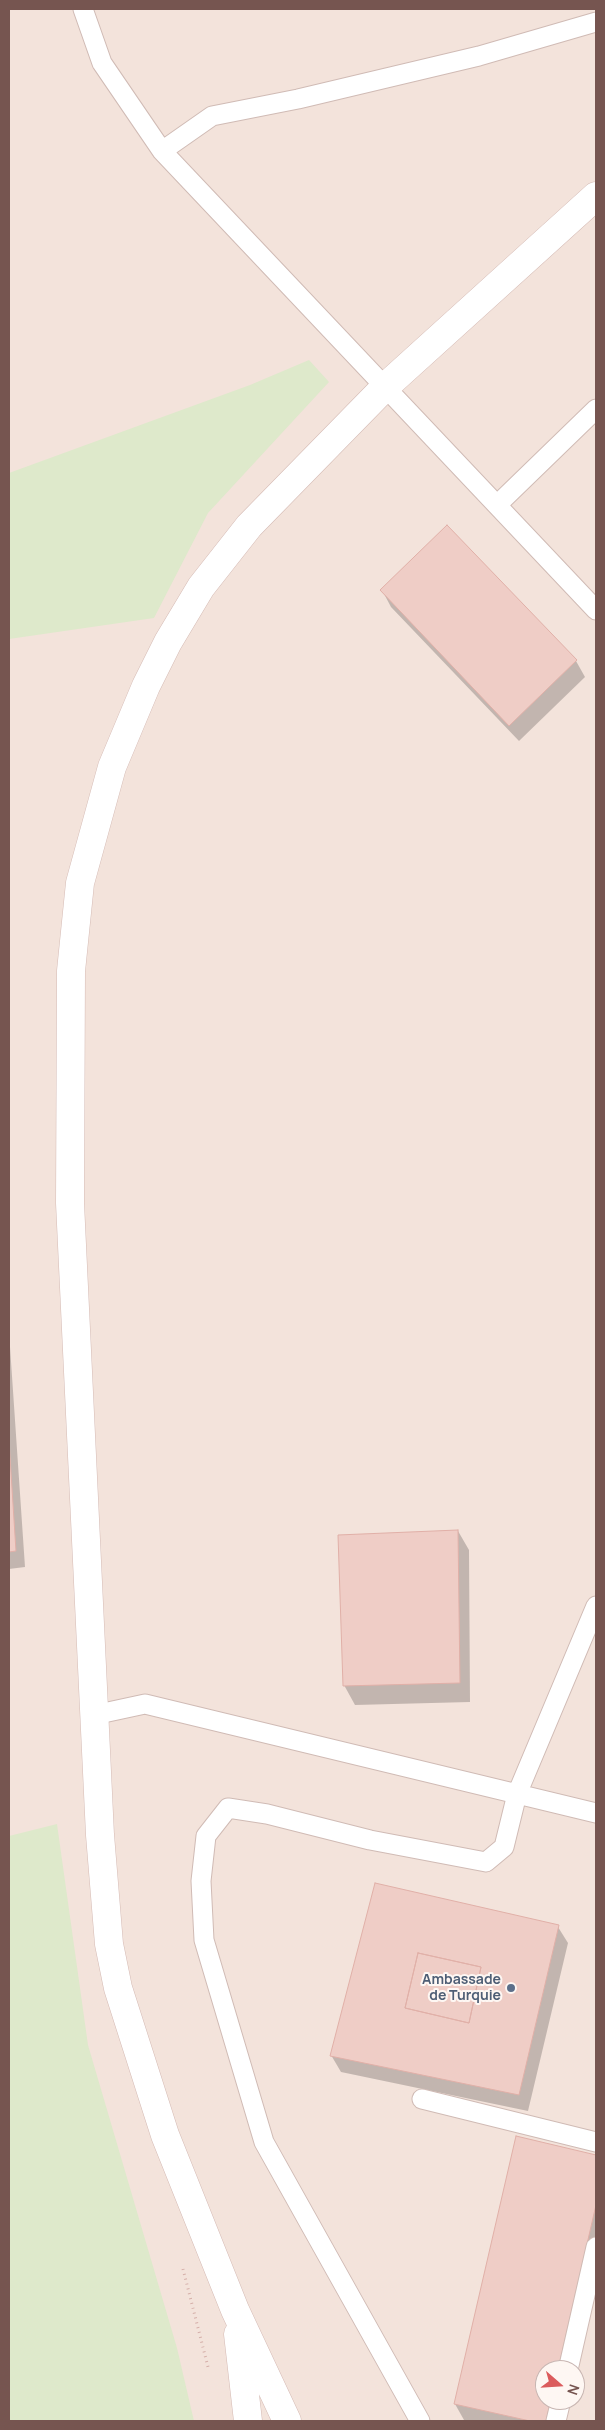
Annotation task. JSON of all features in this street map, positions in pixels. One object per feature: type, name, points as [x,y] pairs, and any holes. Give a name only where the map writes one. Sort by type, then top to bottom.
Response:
[{"type":"main road","points":[[287,2421],[235,2310],[164,2135],[118,1988],[109,1944],[94,1715],[70,1203],[71,971],[80,883],[112,767],[168,642],[196,595],[249,526],[385,387],[596,196]]},
{"type":"main road","points":[[235,2310],[248,2421]]},
{"type":"lane","points":[[83,9],[102,63],[162,152],[596,610]]},
{"type":"lane","points":[[162,152],[212,116],[298,99],[479,56],[596,22]]},
{"type":"lane","points":[[497,506],[596,409]]},
{"type":"lane","points":[[420,2421],[264,2142],[204,1940],[201,1881],[206,1836],[228,1808],[267,1814],[370,1840],[486,1862],[504,1847],[517,1794],[596,1606]]},
{"type":"lane","points":[[94,1715],[145,1704],[596,1813]]},
{"type":"lane","points":[[422,2099],[596,2142]]},
{"type":"lane","points":[[570,2360],[596,2246]]},
{"type":"shaded area","points":[[9,9],[596,9],[596,2421],[9,2421]]},
{"type":"green space","points":[[309,360],[329,382],[208,513],[154,618],[9,639],[9,473],[250,385]]},
{"type":"green space","points":[[57,1824],[88,2045],[177,2348],[194,2421],[9,2421],[9,1836]]},
{"type":"building","points":[[447,525],[577,660],[509,726],[380,590]]},
{"type":"building","points":[[9,1441],[16,1551],[9,1552]]},
{"type":"building","points":[[458,1530],[460,1683],[343,1686],[338,1535]]},
{"type":"building","name":"Ambassade de Turquie","points":[[375,1883],[559,1925],[519,2095],[330,2056]],"holes":[[[418,1953],[481,1967],[469,2023],[405,2008]]]},
{"type":"building","points":[[418,1953],[481,1967],[469,2023],[405,2008]]},
{"type":"building","points":[[516,2136],[596,2155],[596,2205],[560,2360],[535,2360],[535,2410],[549,2410],[546,2421],[530,2421],[454,2404]]},
{"type":"place","name":"Ambassade de Turquie","points":[[511,1988]]}]
